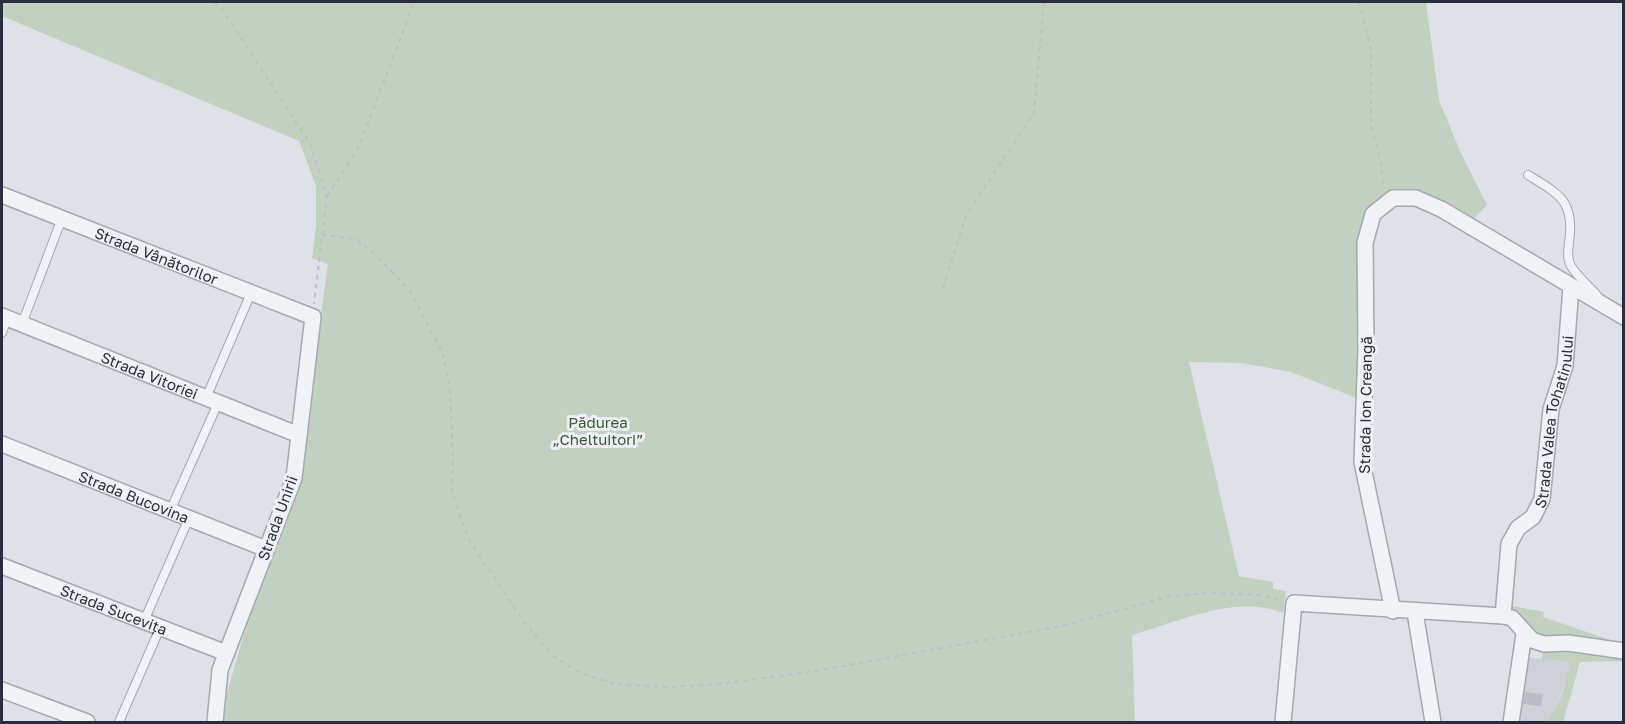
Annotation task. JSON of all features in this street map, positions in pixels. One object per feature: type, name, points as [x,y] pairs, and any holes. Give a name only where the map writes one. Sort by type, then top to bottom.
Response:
[{"type":"street","name":"Strada Vânătorilor","points":[[2,195],[313,317]]},
{"type":"street","points":[[1384,202],[1402,196],[1416,198],[1441,209],[1571,287],[1602,302],[1623,317]]},
{"type":"street","name":"Strada Ion Creangă","points":[[1384,202],[1373,214],[1365,243],[1366,347],[1362,462],[1393,610]]},
{"type":"street","name":"Strada Valea Tohatinului","points":[[1503,616],[1509,544],[1518,528],[1533,517],[1542,499],[1551,409],[1568,349],[1571,287]]},
{"type":"street","name":"Strada Vitoriei","points":[[4,317],[299,435]]},
{"type":"street","name":"Strada Unirii","points":[[215,723],[220,670],[294,478],[313,317]]},
{"type":"street","name":"Strada Bucovina","points":[[2,444],[266,549]]},
{"type":"street","name":"Strada Sucevița","points":[[2,566],[226,653]]},
{"type":"street","points":[[1283,723],[1294,603],[1503,616],[1512,618],[1524,634],[1544,644],[1568,643],[1623,651]]},
{"type":"street","points":[[1415,612],[1434,723]]},
{"type":"street","points":[[1511,723],[1524,634]]},
{"type":"street","points":[[2,690],[87,723]]},
{"type":"lane","points":[[1528,175],[1556,192],[1569,208],[1572,222],[1568,254],[1571,266],[1602,302]]},
{"type":"lane","points":[[22,324],[62,218]]},
{"type":"lane","points":[[170,511],[251,293]]},
{"type":"lane","points":[[2,333],[4,317]]},
{"type":"lane","points":[[144,621],[189,518]]},
{"type":"lane","points":[[119,723],[160,628]]},
{"type":"path","points":[[214,2],[223,10],[310,143],[327,196],[313,317]]},
{"type":"path","points":[[327,196],[359,147],[414,2]]},
{"type":"path","points":[[943,288],[966,215],[1034,113],[1044,2]]},
{"type":"path","points":[[1359,2],[1371,50],[1371,126],[1381,161],[1384,202]]},
{"type":"path","points":[[322,235],[356,239],[375,254],[411,292],[443,354],[450,389],[452,492],[465,531],[524,622],[552,655],[580,672],[615,684],[668,687],[720,684],[815,671],[1062,626],[1171,596],[1209,592],[1258,594],[1294,603]]},
{"type":"shaded area","points":[[1527,657],[1569,662],[1568,675],[1554,713],[1546,722],[1519,722]]},
{"type":"green space","name":"Pădurea „Cheltuitori”","points":[[2,2],[1426,2],[1439,100],[1460,151],[1487,205],[1472,221],[1415,193],[1372,209],[1359,399],[1291,372],[1242,363],[1189,362],[1239,576],[1273,582],[1273,589],[1286,591],[1283,613],[1265,608],[1227,608],[1188,617],[1132,635],[1135,722],[222,722],[224,703],[250,614],[297,486],[328,264],[312,258],[316,226],[316,186],[299,141],[2,16]]},
{"type":"green space","points":[[1507,605],[1544,612],[1543,617],[1610,640],[1610,643],[1544,639],[1508,610]]},
{"type":"green space","points":[[1543,649],[1623,654],[1623,661],[1580,662],[1563,722],[1546,722],[1562,694],[1569,662],[1542,659]]},
{"type":"building","points":[[1525,692],[1543,694],[1541,706],[1523,704]]}]
